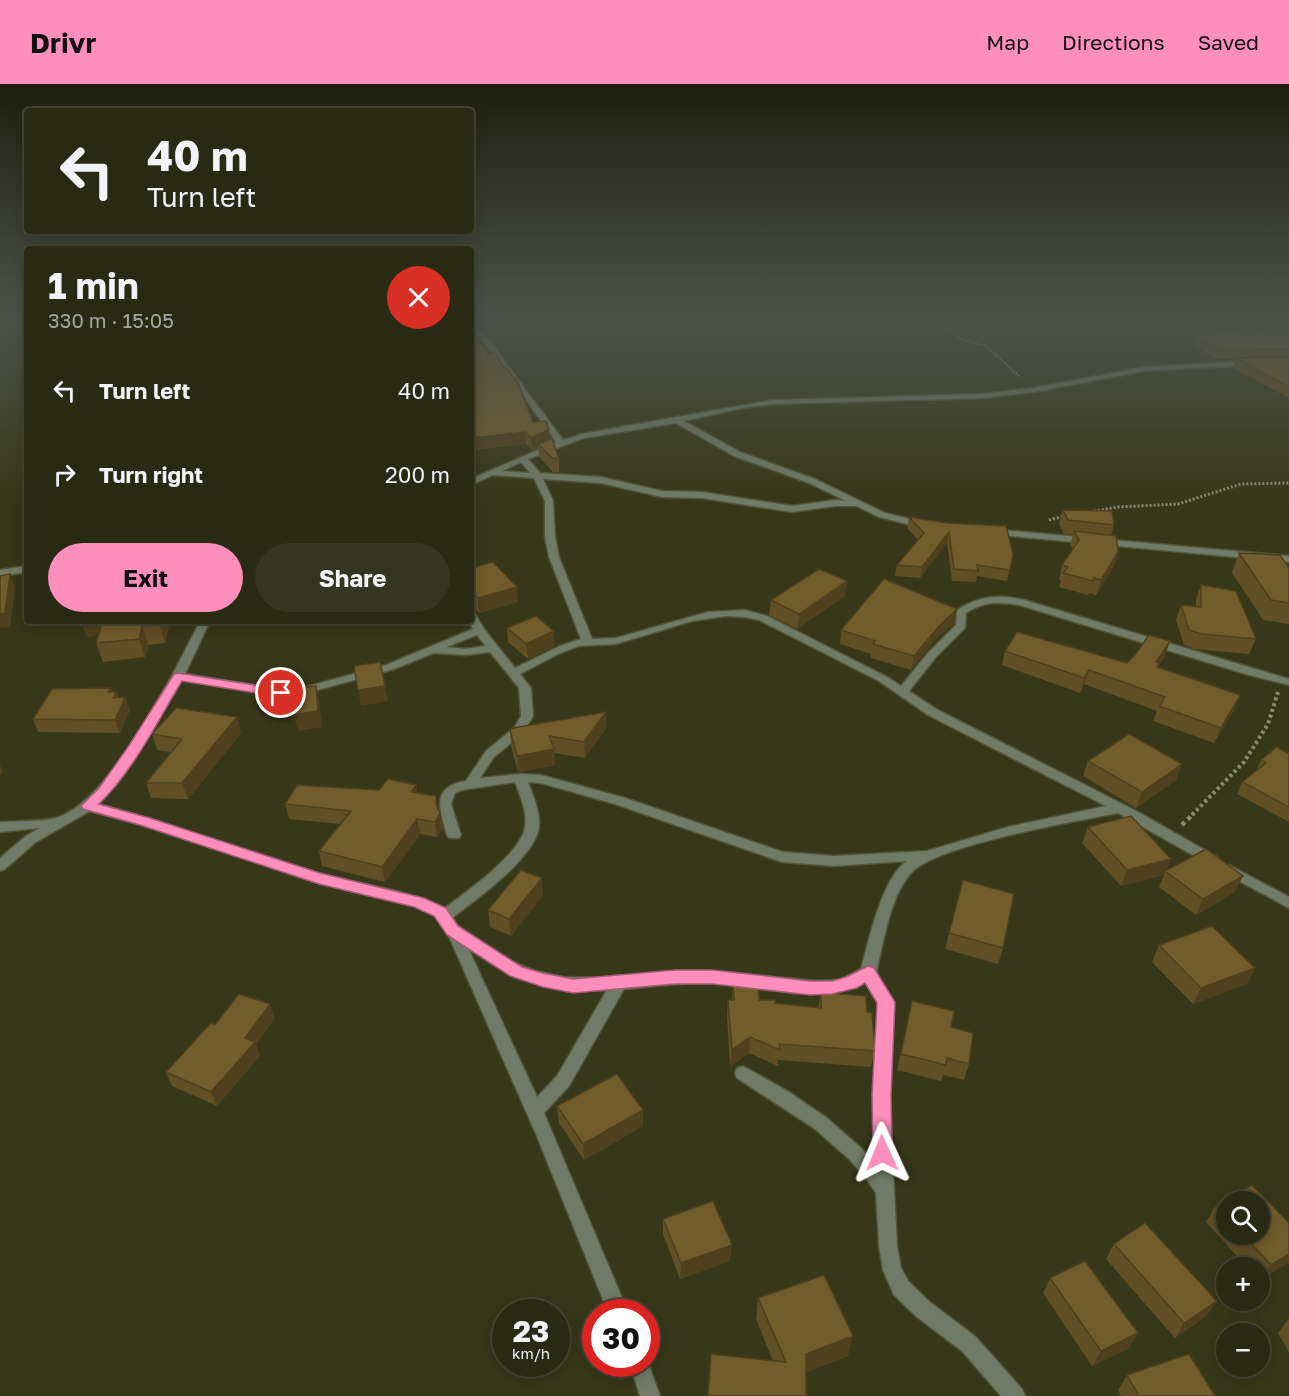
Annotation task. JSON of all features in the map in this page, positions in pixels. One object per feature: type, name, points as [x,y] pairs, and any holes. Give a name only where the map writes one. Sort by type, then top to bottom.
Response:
[{"type":"street","points":[[515,380],[560,442]]},
{"type":"street","points":[[474,481],[560,442],[582,436],[765,403],[948,398],[1034,390],[1085,380]]},
{"type":"street","points":[[677,420],[737,454],[812,481],[859,505],[901,521],[932,526]]},
{"type":"street","points":[[523,459],[537,475],[551,508],[550,537],[554,556],[587,640]]},
{"type":"street","points":[[494,473],[601,480],[662,494],[702,495],[792,509],[835,503],[859,505]]},
{"type":"street","points":[[985,531],[1289,559]]},
{"type":"street","points":[[0,573],[24,569]]},
{"type":"street","points":[[903,692],[912,677],[961,626],[961,612],[977,601],[989,598],[1020,602],[1285,681]]},
{"type":"street","points":[[513,673],[569,645],[587,640],[614,642],[717,612],[746,612],[807,640],[903,692],[932,712],[1119,808],[1289,903]]},
{"type":"street","points":[[470,784],[490,754],[519,730],[527,716],[525,688],[474,621]]},
{"type":"street","points":[[0,866],[31,839],[88,806],[104,791],[133,750],[178,676],[204,624]]},
{"type":"street","points":[[178,676],[281,693],[303,692],[390,667],[479,630]]},
{"type":"street","points":[[435,650],[465,652],[493,648]]},
{"type":"street","points":[[448,924],[529,840],[532,816],[520,778]]},
{"type":"street","points":[[454,835],[445,804],[450,791],[470,784],[520,778],[541,779],[620,801],[782,857],[834,861],[933,854]]},
{"type":"street","points":[[88,806],[145,821],[319,878],[418,902],[440,912],[448,924],[534,1112],[613,1299]]},
{"type":"street","points":[[448,924],[516,972],[573,986],[620,981],[713,977],[810,988],[832,987],[851,983],[868,973],[894,889],[909,866],[933,854],[980,839],[1119,808]]},
{"type":"street","points":[[0,827],[61,821]]},
{"type":"street","points":[[868,973],[886,1002],[882,1095],[891,1270],[902,1288],[924,1310],[969,1344],[1015,1396]]},
{"type":"street","points":[[534,1112],[563,1081],[620,981]]},
{"type":"street","points":[[743,1073],[802,1109],[854,1150],[886,1191]]},
{"type":"street","points":[[644,1377],[650,1396]]},
{"type":"path","points":[[1023,380],[1034,390]]},
{"type":"path","points":[[1082,513],[1118,507],[1178,504],[1241,484],[1289,483]]},
{"type":"path","points":[[1048,520],[1070,515]]},
{"type":"path","points":[[1170,837],[1244,762],[1268,724],[1285,681]]},
{"type":"building","points":[[474,380],[516,380],[533,422],[546,421],[549,430],[531,438],[525,432],[474,438]]},
{"type":"building","points":[[1277,380],[1289,380],[1289,387]]},
{"type":"building","points":[[552,439],[559,459],[552,458],[538,444]]},
{"type":"building","points":[[1063,510],[1112,511],[1114,525],[1068,520]]},
{"type":"building","points":[[909,517],[947,523],[1006,526],[1013,554],[1010,570],[977,565],[978,571],[954,569],[949,532],[922,567],[897,565],[924,533]]},
{"type":"building","points":[[1074,531],[1116,536],[1118,552],[1101,580],[1094,578],[1093,581],[1063,573],[1068,567],[1062,565],[1079,540]]},
{"type":"building","points":[[1239,553],[1280,555],[1289,568],[1289,603],[1271,600]]},
{"type":"building","points":[[493,562],[517,587],[478,598],[474,594],[474,567]]},
{"type":"building","points":[[819,569],[847,581],[799,614],[771,600]]},
{"type":"building","points":[[10,574],[5,613],[0,614],[0,576]]},
{"type":"building","points":[[884,579],[957,609],[939,626],[914,656],[873,644],[875,641],[841,630]]},
{"type":"building","points":[[1201,585],[1236,591],[1256,639],[1201,634],[1189,630],[1181,605],[1201,607]]},
{"type":"building","points":[[536,616],[554,631],[526,644],[507,628]]},
{"type":"building","points":[[102,624],[159,624],[142,626],[139,639],[96,643]]},
{"type":"building","points":[[1017,632],[1127,663],[1149,635],[1170,641],[1156,662],[1159,663],[1157,667],[1240,695],[1221,728],[1159,706],[1165,697],[1089,670],[1084,678],[1005,651]]},
{"type":"building","points":[[380,662],[385,686],[358,690],[354,666]]},
{"type":"building","points":[[316,686],[318,711],[294,715],[292,689]]},
{"type":"building","points":[[111,688],[108,692],[116,692],[113,698],[125,697],[115,720],[33,719],[52,689]]},
{"type":"building","points":[[176,708],[237,717],[182,783],[146,783],[182,739],[152,734]]},
{"type":"building","points":[[606,712],[584,742],[549,736],[554,749],[517,756],[510,730],[513,728]]},
{"type":"building","points":[[1129,734],[1182,764],[1142,792],[1088,761]]},
{"type":"building","points":[[1277,747],[1289,754],[1289,807],[1242,782],[1266,763],[1261,760]]},
{"type":"building","points":[[388,779],[416,785],[411,792],[436,796],[436,804],[440,813],[435,822],[417,819],[382,867],[319,851],[351,811],[285,804],[297,785],[379,790]]},
{"type":"building","points":[[1131,816],[1171,859],[1127,870],[1088,827]]},
{"type":"building","points":[[1206,849],[1243,876],[1203,899],[1165,871]]},
{"type":"building","points":[[521,870],[542,878],[509,919],[488,910]]},
{"type":"building","points":[[963,880],[1014,894],[1003,948],[949,933]]},
{"type":"building","points":[[1212,926],[1255,968],[1201,988],[1159,945]]},
{"type":"building","points":[[733,986],[758,986],[759,1000],[775,1000],[775,1003],[821,1008],[821,992],[866,996],[867,1012],[872,1013],[875,1051],[779,1044],[780,1050],[750,1037],[732,1050],[728,1000],[734,1000]]},
{"type":"building","points":[[239,994],[270,1004],[245,1038],[255,1042],[211,1092],[166,1072],[211,1023],[215,1025]]},
{"type":"building","points":[[912,1001],[954,1011],[951,1027],[973,1033],[969,1064],[947,1058],[946,1065],[901,1054]]},
{"type":"building","points":[[617,1074],[643,1110],[583,1144],[557,1106]]},
{"type":"building","points":[[1252,1185],[1258,1191],[1242,1191]]},
{"type":"building","points":[[713,1201],[732,1245],[681,1263],[663,1219]]},
{"type":"building","points":[[1270,1203],[1289,1223],[1289,1254],[1271,1265],[1270,1257],[1264,1257],[1252,1245],[1270,1245]]},
{"type":"building","points":[[1145,1223],[1216,1302],[1184,1323],[1114,1244]]},
{"type":"building","points":[[1085,1261],[1138,1333],[1101,1351],[1050,1278]]},
{"type":"building","points":[[824,1275],[853,1336],[806,1354],[806,1396],[708,1396],[711,1354],[786,1362],[758,1298]]},
{"type":"building","points":[[1189,1354],[1215,1396],[1139,1396],[1127,1375]]},
{"type":"route","points":[[281,693],[178,676],[133,750],[104,791],[88,806],[145,821],[319,878],[418,902],[440,912],[453,930],[516,972],[543,980],[573,986],[675,977],[713,977],[810,988],[851,983],[868,973],[886,1002],[882,1153]]}]
